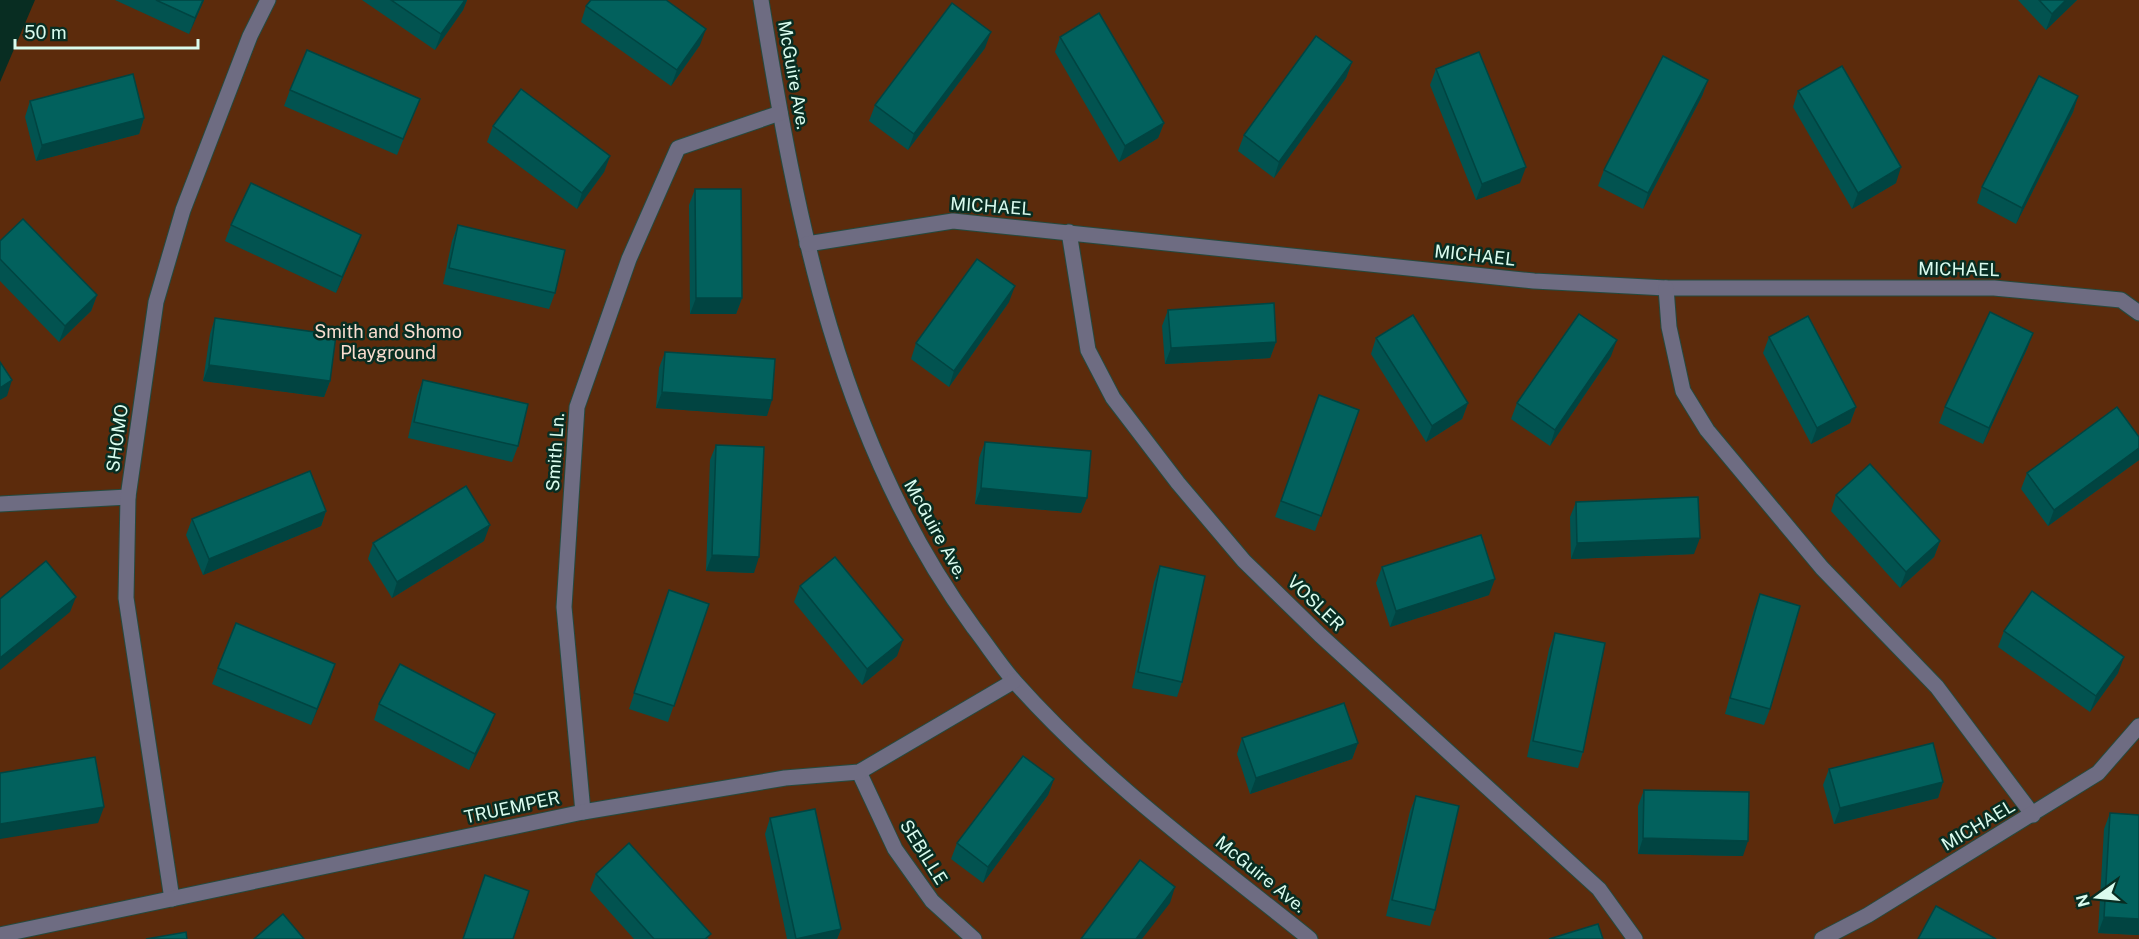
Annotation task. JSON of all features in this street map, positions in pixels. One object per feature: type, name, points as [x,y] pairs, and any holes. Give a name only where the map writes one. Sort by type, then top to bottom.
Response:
[{"type":"lane","name":"SHOMO","points":[[172,899],[126,598],[128,497],[156,302],[183,210],[250,36],[268,0]]},
{"type":"lane","name":"McGuire Ave.","points":[[761,0],[780,113],[807,244],[838,355],[856,409],[894,496],[927,561],[1014,681],[1099,769],[1310,939]]},
{"type":"lane","name":"Smith Ln.","points":[[583,812],[564,607],[577,407],[629,259],[678,148],[780,113]]},
{"type":"lane","name":"MICHAEL","points":[[807,244],[953,221],[1534,281],[1666,288],[1994,288],[2121,300],[2139,313]]},
{"type":"lane","name":"VOSLER","points":[[1069,232],[1088,350],[1113,398],[1172,476],[1244,561],[1328,642],[1599,889],[1635,939]]},
{"type":"lane","points":[[1666,288],[1669,327],[1683,391],[1707,430],[1822,568],[1937,687],[2033,815]]},
{"type":"lane","points":[[0,504],[128,497]]},
{"type":"lane","name":"TRUEMPER","points":[[8,936],[583,812],[785,778],[859,772],[1014,681]]},
{"type":"lane","name":"MICHAEL","points":[[1822,939],[1868,915],[2098,773],[2139,726]]},
{"type":"lane","name":"SEBILLE","points":[[859,772],[902,857],[932,901],[975,939]]},
{"type":"green space","name":"Smith and Shomo Playground","points":[[35,0],[2139,0],[2139,939],[0,939],[0,82]]},
{"type":"building","points":[[156,0],[203,0],[195,18]]},
{"type":"building","points":[[391,0],[465,0],[441,34]]},
{"type":"building","points":[[591,0],[666,0],[706,29],[677,70],[586,6]]},
{"type":"building","points":[[2039,0],[2066,0],[2052,14]]},
{"type":"building","points":[[952,3],[991,32],[914,134],[875,105]]},
{"type":"building","points":[[1099,13],[1164,123],[1125,146],[1060,37]]},
{"type":"building","points":[[1316,36],[1352,62],[1279,162],[1244,135]]},
{"type":"building","points":[[307,50],[420,99],[403,139],[290,90]]},
{"type":"building","points":[[1479,52],[1526,167],[1482,184],[1436,69]]},
{"type":"building","points":[[1663,56],[1708,80],[1648,193],[1604,170]]},
{"type":"building","points":[[1842,66],[1901,167],[1858,193],[1798,91]]},
{"type":"building","points":[[133,74],[144,118],[42,145],[30,101]]},
{"type":"building","points":[[2039,76],[2078,96],[2022,208],[1982,187]]},
{"type":"building","points":[[521,89],[610,156],[582,193],[493,126]]},
{"type":"building","points":[[251,183],[361,235],[342,277],[231,225]]},
{"type":"building","points":[[695,189],[741,189],[742,298],[696,298]]},
{"type":"building","points":[[23,219],[97,295],[65,326],[0,259],[0,241]]},
{"type":"building","points":[[458,225],[565,250],[555,293],[449,268]]},
{"type":"building","points":[[977,259],[1015,286],[954,371],[916,343]]},
{"type":"building","points":[[1274,303],[1276,342],[1171,348],[1168,310]]},
{"type":"building","points":[[1990,312],[2033,333],[1989,428],[1945,407]]},
{"type":"building","points":[[1579,314],[1617,340],[1555,430],[1517,403]]},
{"type":"building","points":[[1413,315],[1468,403],[1432,426],[1376,338]]},
{"type":"building","points":[[1808,316],[1856,407],[1817,428],[1769,337]]},
{"type":"building","points":[[215,318],[336,335],[330,381],[209,365]]},
{"type":"building","points":[[665,352],[775,359],[772,400],[662,392]]},
{"type":"building","points":[[0,362],[12,380],[0,388]]},
{"type":"building","points":[[423,380],[528,404],[518,446],[414,422]]},
{"type":"building","points":[[1319,395],[1359,410],[1321,516],[1281,501]]},
{"type":"building","points":[[2117,407],[2139,437],[2139,448],[2054,510],[2027,473]]},
{"type":"building","points":[[985,442],[1091,451],[1087,498],[981,488]]},
{"type":"building","points":[[716,445],[764,447],[759,557],[712,555]]},
{"type":"building","points":[[1870,464],[1940,541],[1906,572],[1836,495]]},
{"type":"building","points":[[310,471],[326,511],[209,559],[192,519]]},
{"type":"building","points":[[466,486],[490,525],[397,582],[373,543]]},
{"type":"building","points":[[1698,497],[1700,538],[1577,543],[1576,502]]},
{"type":"building","points":[[1481,535],[1495,579],[1396,611],[1382,567]]},
{"type":"building","points":[[835,557],[903,640],[867,669],[800,586]]},
{"type":"building","points":[[46,561],[76,597],[0,658],[0,599]]},
{"type":"building","points":[[1160,566],[1205,576],[1182,682],[1138,672]]},
{"type":"building","points":[[669,590],[709,604],[674,706],[634,693]]},
{"type":"building","points":[[2032,591],[2124,657],[2096,696],[2004,631]]},
{"type":"building","points":[[1760,594],[1800,606],[1770,709],[1730,698]]},
{"type":"building","points":[[236,623],[335,664],[317,709],[218,668]]},
{"type":"building","points":[[1555,633],[1605,643],[1583,752],[1533,741]]},
{"type":"building","points":[[400,664],[495,714],[475,754],[379,704]]},
{"type":"building","points":[[1344,703],[1358,743],[1256,778],[1242,738]]},
{"type":"building","points":[[1933,743],[1943,782],[1840,808],[1829,769]]},
{"type":"building","points":[[1023,756],[1054,779],[988,867],[957,843]]},
{"type":"building","points":[[95,757],[104,807],[0,824],[0,773]]},
{"type":"building","points":[[1644,790],[1749,792],[1748,841],[1643,838]]},
{"type":"building","points":[[1416,796],[1459,806],[1435,910],[1392,900]]},
{"type":"building","points":[[815,809],[841,929],[796,939],[770,818]]},
{"type":"building","points":[[2110,813],[2139,815],[2139,919],[2104,917]]},
{"type":"building","points":[[629,843],[711,934],[705,939],[654,939],[596,874]]},
{"type":"building","points":[[1140,860],[1175,887],[1136,939],[1081,939]]},
{"type":"building","points":[[485,875],[529,891],[513,939],[463,939]]},
{"type":"building","points":[[1936,906],[1996,939],[1918,939]]},
{"type":"building","points":[[283,914],[304,939],[254,939]]},
{"type":"building","points":[[1598,924],[1603,939],[1549,939]]},
{"type":"building","points":[[186,932],[187,939],[146,939]]}]
